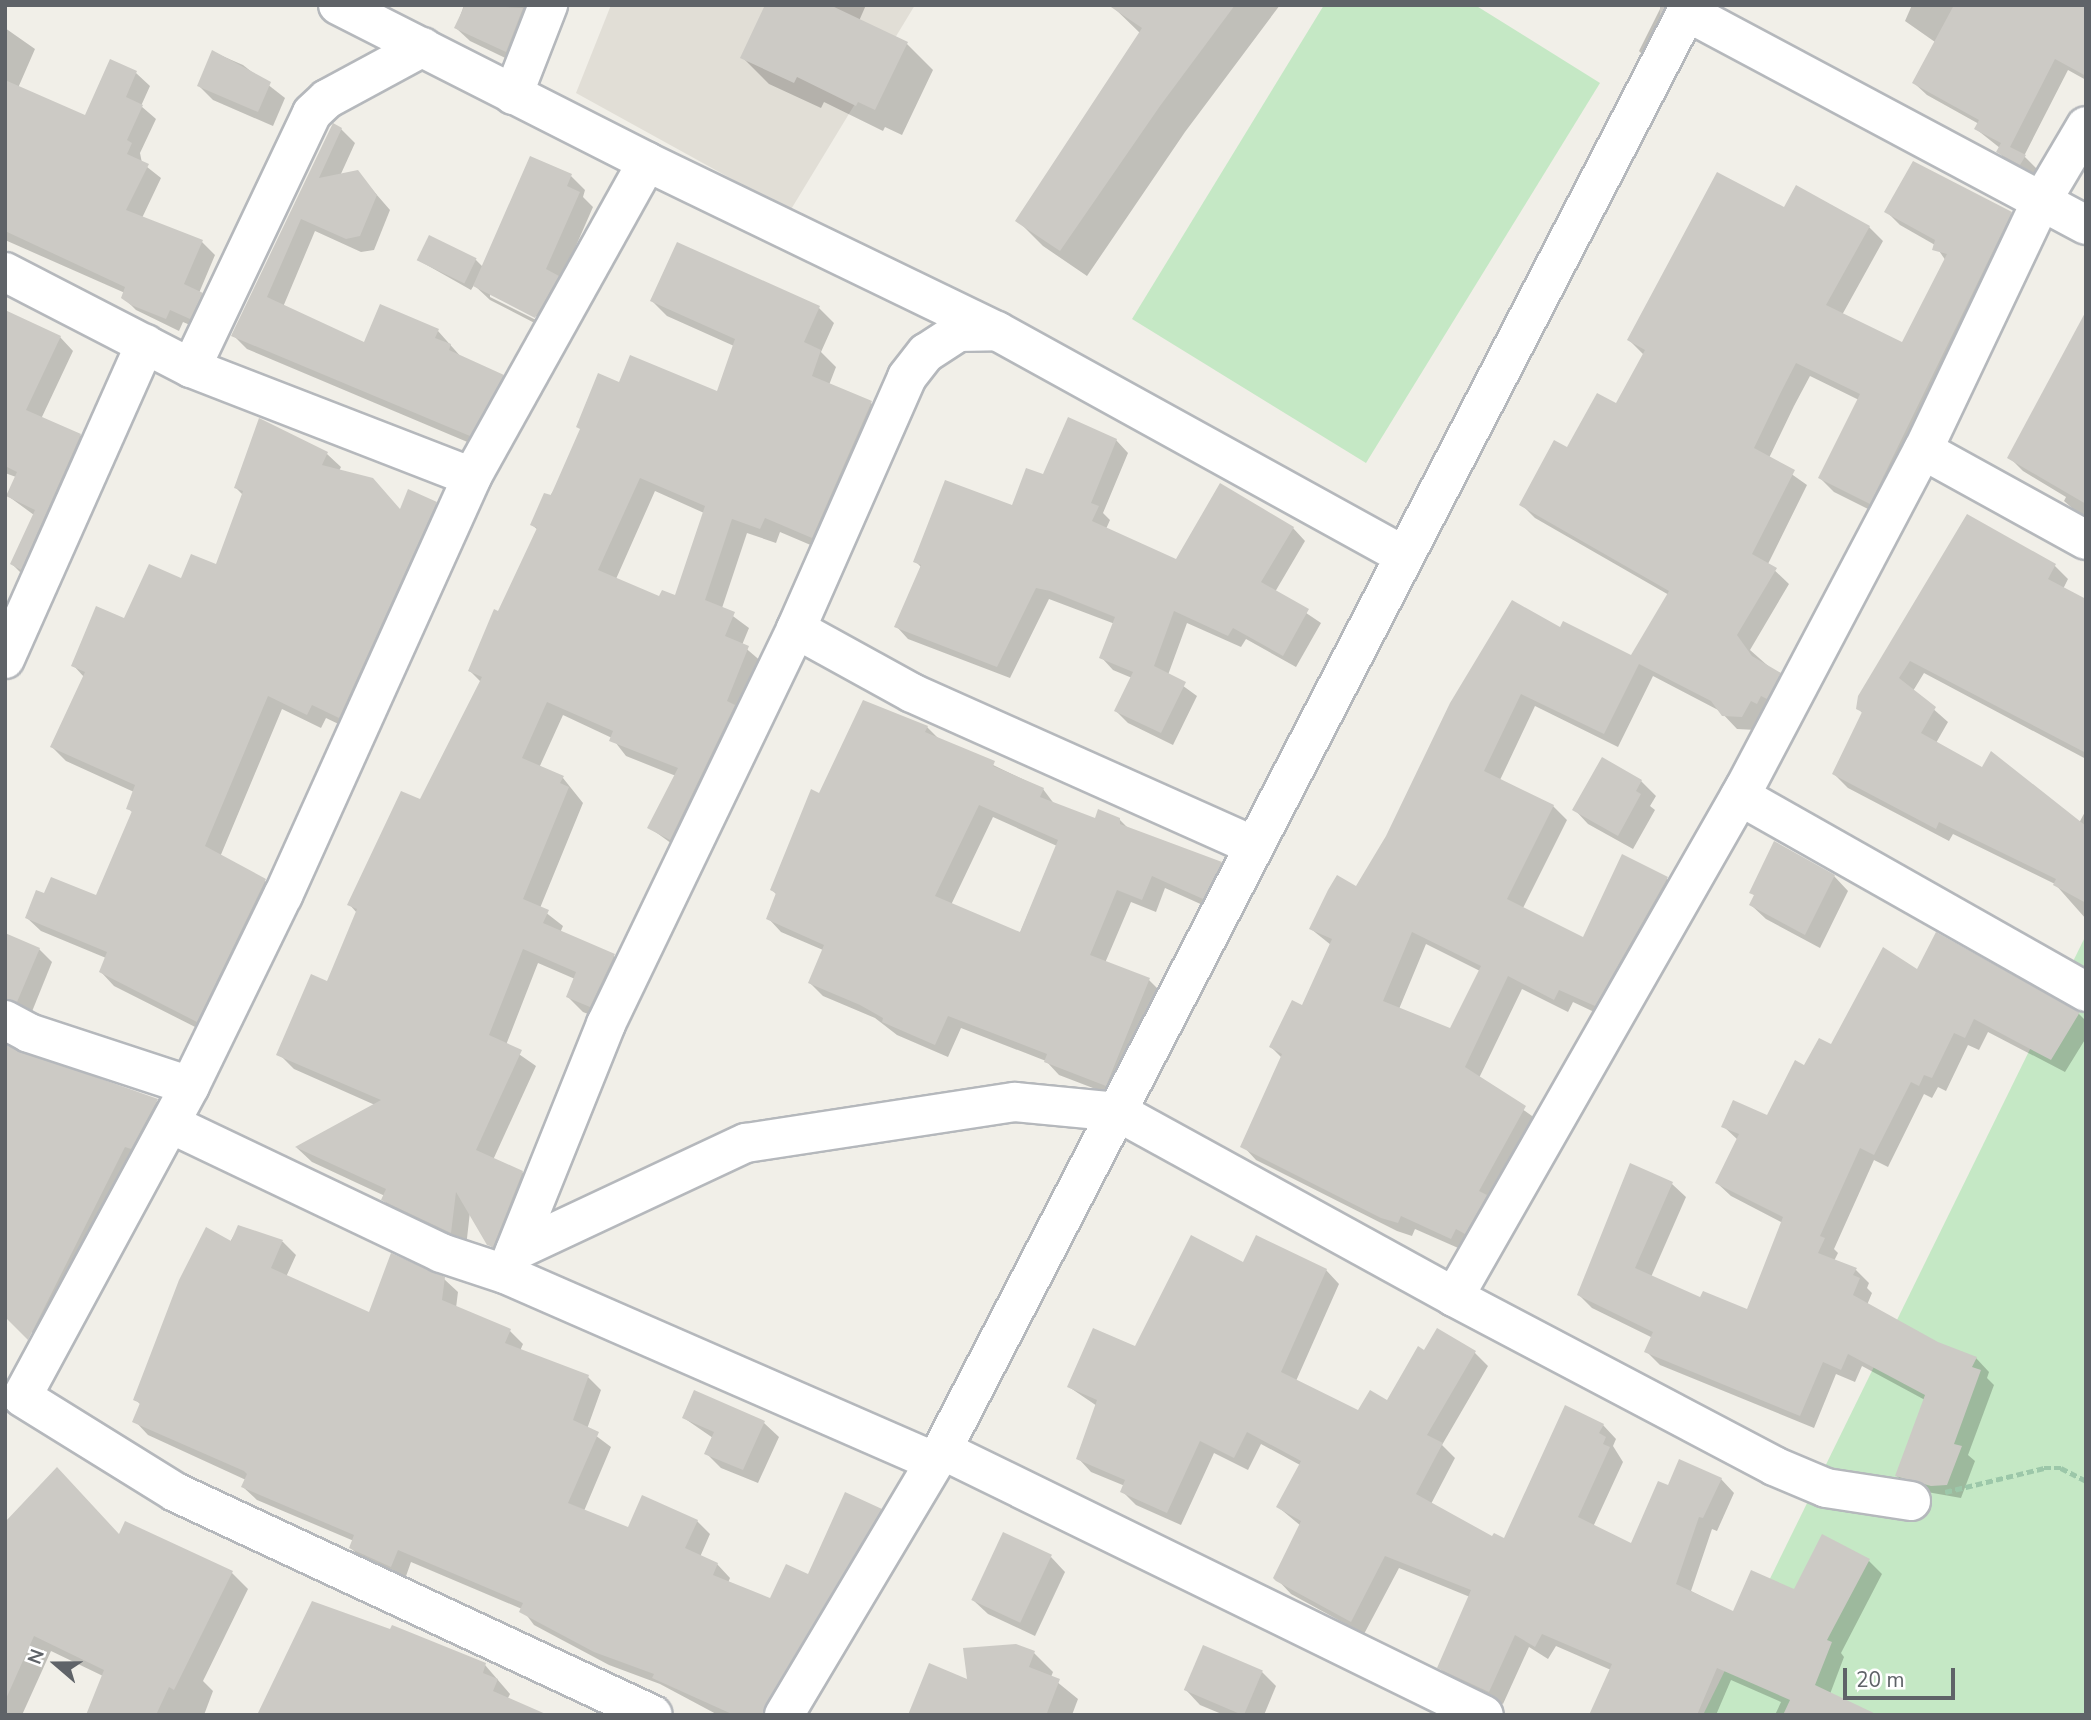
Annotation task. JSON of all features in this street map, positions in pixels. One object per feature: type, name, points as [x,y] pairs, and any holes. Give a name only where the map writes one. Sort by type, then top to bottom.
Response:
[{"type":"street","points":[[338,5],[647,162],[997,331],[1404,555]]},
{"type":"street","points":[[513,95],[548,5]]},
{"type":"street","points":[[785,1715],[938,1456],[1118,1112],[1252,845],[1688,8],[2086,225]]},
{"type":"street","points":[[191,368],[312,113],[327,100],[423,47]]},
{"type":"street","points":[[1454,1297],[1740,796],[1923,450],[2041,202],[2086,126]]},
{"type":"street","points":[[647,162],[472,477],[283,895],[171,1124],[11,1399],[176,1492],[653,1715]]},
{"type":"street","points":[[5,272],[191,368],[472,477]]},
{"type":"street","points":[[510,1263],[606,1024],[796,629],[907,377],[926,352],[958,332],[997,331]]},
{"type":"street","points":[[5,659],[145,344]]},
{"type":"street","points":[[1923,450],[2086,540]]},
{"type":"street","points":[[796,629],[912,693],[1252,845]]},
{"type":"street","points":[[1740,796],[2086,992]]},
{"type":"street","points":[[5,1020],[29,1033],[190,1086]]},
{"type":"street","points":[[510,1263],[746,1143],[1015,1102],[1118,1112],[1454,1297],[1774,1466],[1826,1488],[1911,1501]]},
{"type":"street","points":[[171,1124],[374,1223],[510,1263],[938,1456],[1484,1715]]},
{"type":"path","points":[[1911,1501],[2031,1469],[2061,1468],[2086,1481]]},
{"type":"shaded area","points":[[611,5],[915,5],[790,211],[576,93]]},
{"type":"green space","points":[[1324,5],[1475,5],[1600,83],[1366,463],[1132,319]]},
{"type":"green space","points":[[2086,935],[2086,1715],[1703,1715]]},
{"type":"building","points":[[465,5],[523,8],[506,52],[454,28]]},
{"type":"building","points":[[765,5],[830,5],[908,42],[875,110],[858,102],[856,106],[797,77],[794,83],[740,58]]},
{"type":"building","points":[[1108,5],[1235,5],[1160,106],[1060,251],[1015,221],[1142,28]]},
{"type":"building","points":[[1660,5],[1665,5],[1665,58],[1660,58]]},
{"type":"building","points":[[1954,5],[2086,5],[2086,76],[2055,59],[2010,147],[2026,155],[2020,165],[1996,152],[2001,143],[1974,129],[1979,120],[1912,83]]},
{"type":"building","points":[[212,50],[271,82],[258,112],[197,86]]},
{"type":"building","points":[[110,59],[137,71],[126,97],[143,105],[127,140],[132,143],[127,154],[149,164],[126,210],[203,240],[184,284],[203,293],[190,319],[170,310],[166,319],[131,305],[121,298],[125,287],[5,231],[5,80],[85,115]]},
{"type":"building","points":[[333,123],[342,128],[319,178],[358,170],[377,195],[360,236],[346,239],[301,219],[267,297],[364,342],[380,304],[439,329],[435,338],[451,344],[449,350],[504,375],[470,436],[231,336]]},
{"type":"building","points":[[530,156],[572,174],[567,186],[580,192],[546,269],[559,276],[535,318],[473,286]]},
{"type":"building","points":[[1913,161],[2012,212],[1870,504],[1818,478],[1860,394],[1796,363],[1781,392],[1754,448],[1795,470],[1752,554],[1777,568],[1737,635],[1752,656],[1781,673],[1767,699],[1761,696],[1757,704],[1751,701],[1742,717],[1722,716],[1711,701],[1639,664],[1604,734],[1521,694],[1484,771],[1554,805],[1507,899],[1583,937],[1622,854],[1668,877],[1595,1006],[1559,990],[1554,1000],[1508,976],[1465,1067],[1526,1106],[1479,1191],[1487,1195],[1465,1234],[1456,1229],[1451,1239],[1401,1216],[1398,1223],[1381,1218],[1240,1147],[1282,1054],[1269,1047],[1292,1000],[1302,1005],[1332,939],[1309,929],[1328,890],[1337,875],[1356,886],[1386,836],[1450,703],[1512,600],[1560,627],[1563,621],[1631,655],[1669,591],[1519,505],[1554,440],[1567,447],[1597,393],[1616,403],[1645,350],[1627,340],[1717,172],[1784,207],[1796,185],[1870,226],[1826,305],[1902,342],[1947,254],[1932,250],[1935,240],[1884,212]],"holes":[[[1412,932],[1481,966],[1450,1028],[1383,1001]]]},
{"type":"building","points":[[429,235],[477,258],[464,283],[417,260]]},
{"type":"building","points":[[677,242],[820,306],[804,342],[821,350],[812,376],[872,401],[812,538],[765,518],[760,529],[732,519],[705,600],[735,612],[725,636],[749,646],[727,701],[735,705],[670,840],[647,828],[678,768],[609,741],[613,731],[547,702],[522,758],[564,776],[560,783],[569,787],[523,899],[549,910],[543,923],[615,954],[590,1007],[566,997],[576,972],[523,949],[489,1035],[522,1050],[476,1150],[523,1171],[493,1247],[487,1245],[456,1192],[451,1233],[381,1200],[386,1189],[295,1147],[381,1100],[276,1055],[311,974],[327,981],[357,909],[347,905],[401,791],[420,799],[482,677],[468,671],[494,609],[498,611],[537,528],[530,525],[544,493],[551,495],[580,429],[576,427],[598,373],[619,382],[630,355],[717,391],[735,339],[650,301]],"holes":[[[640,478],[705,506],[675,595],[662,590],[659,596],[598,570]]]},
{"type":"building","points":[[5,310],[61,336],[26,410],[81,434],[21,570],[10,564],[35,510],[6,496],[17,472],[5,466]]},
{"type":"building","points":[[2086,311],[2086,504],[2007,458]]},
{"type":"building","points":[[1068,417],[1117,439],[1091,503],[1099,506],[1092,521],[1176,559],[1220,483],[1294,527],[1261,582],[1309,609],[1283,656],[1233,628],[1228,636],[1174,611],[1154,666],[1186,682],[1161,733],[1114,711],[1133,672],[1099,658],[1115,617],[1050,591],[1036,588],[997,667],[894,627],[921,565],[913,562],[945,480],[1012,505],[1026,468],[1043,474]]},
{"type":"building","points":[[259,418],[328,452],[322,465],[373,478],[400,509],[408,489],[437,502],[339,718],[312,705],[307,715],[268,696],[205,846],[266,879],[197,1022],[99,972],[107,952],[25,918],[36,890],[44,893],[51,877],[96,895],[132,811],[126,809],[135,785],[50,747],[85,672],[71,666],[96,606],[124,618],[149,564],[181,578],[191,554],[216,564],[243,491],[234,488]]},
{"type":"building","points":[[1967,514],[2056,564],[2048,579],[2086,599],[2086,753],[1910,661],[1899,678],[1936,707],[1921,733],[1982,767],[1991,751],[2086,826],[2086,903],[2053,885],[2056,879],[1939,822],[1936,829],[1832,774],[1862,712],[1856,709],[1858,696]]},
{"type":"building","points":[[863,700],[928,726],[925,732],[995,761],[993,766],[1044,788],[1040,797],[1095,818],[1098,809],[1120,818],[1120,824],[1222,862],[1203,899],[1152,876],[1142,900],[1117,890],[1090,955],[1150,978],[1106,1086],[1044,1062],[1047,1054],[948,1016],[935,1045],[882,1022],[883,1018],[860,1005],[808,983],[824,945],[766,919],[776,893],[770,890],[811,789],[819,793]],"holes":[[[979,805],[1058,840],[1020,932],[935,896]]]},
{"type":"building","points":[[1602,757],[1642,780],[1636,791],[1641,794],[1618,836],[1572,810]]},
{"type":"building","points":[[1774,841],[1835,875],[1805,935],[1749,905],[1754,895],[1749,893]]},
{"type":"building","points":[[1936,932],[2080,1012],[2051,1060],[1974,1019],[1965,1038],[1954,1033],[1932,1078],[1924,1075],[1919,1086],[1911,1082],[1874,1155],[1860,1148],[1820,1236],[1825,1238],[1818,1253],[1857,1268],[1853,1275],[1860,1278],[1853,1295],[1938,1342],[1977,1357],[1972,1367],[1981,1370],[1954,1444],[1962,1446],[1947,1485],[1931,1486],[1895,1476],[1925,1395],[1848,1354],[1841,1370],[1823,1362],[1800,1416],[1644,1352],[1653,1332],[1577,1295],[1630,1163],[1673,1182],[1635,1268],[1700,1297],[1703,1291],[1747,1309],[1783,1217],[1715,1183],[1739,1134],[1721,1127],[1733,1100],[1767,1115],[1795,1060],[1804,1065],[1819,1038],[1831,1044],[1883,947],[1917,969]]},
{"type":"building","points":[[5,933],[40,948],[17,1002],[5,998]]},
{"type":"building","points":[[5,1045],[158,1099],[131,1149],[125,1147],[28,1340],[5,1317]]},
{"type":"building","points":[[238,1225],[283,1240],[271,1268],[369,1312],[391,1253],[445,1277],[442,1300],[511,1329],[505,1343],[589,1375],[573,1420],[599,1432],[568,1503],[628,1527],[642,1495],[698,1520],[685,1548],[718,1563],[713,1575],[770,1598],[786,1564],[808,1574],[845,1492],[882,1509],[762,1715],[734,1715],[652,1678],[654,1674],[594,1652],[519,1612],[523,1603],[398,1550],[391,1567],[349,1548],[354,1535],[241,1487],[247,1474],[244,1471],[132,1422],[140,1403],[133,1400],[179,1280],[206,1227],[231,1241]]},
{"type":"building","points":[[1191,1235],[1243,1262],[1256,1235],[1327,1269],[1281,1372],[1358,1410],[1370,1390],[1387,1400],[1418,1346],[1424,1350],[1437,1328],[1476,1351],[1427,1435],[1443,1443],[1416,1494],[1492,1536],[1494,1533],[1504,1538],[1565,1405],[1604,1424],[1599,1433],[1606,1437],[1603,1444],[1610,1447],[1578,1517],[1631,1543],[1658,1481],[1668,1485],[1679,1459],[1722,1478],[1703,1518],[1699,1517],[1676,1584],[1733,1611],[1751,1570],[1794,1589],[1822,1534],[1870,1559],[1827,1640],[1832,1642],[1815,1685],[1878,1715],[1783,1715],[1790,1700],[1717,1668],[1697,1715],[1589,1715],[1612,1664],[1542,1634],[1535,1647],[1515,1635],[1489,1692],[1437,1668],[1471,1590],[1385,1556],[1351,1622],[1273,1578],[1301,1521],[1276,1507],[1301,1461],[1247,1432],[1234,1458],[1200,1441],[1167,1513],[1120,1492],[1125,1480],[1076,1459],[1097,1400],[1067,1387],[1093,1328],[1135,1346]]},
{"type":"building","points":[[694,1390],[765,1421],[743,1470],[704,1454],[714,1432],[682,1418]]},
{"type":"building","points":[[57,1467],[119,1534],[125,1521],[233,1571],[174,1690],[169,1687],[156,1715],[86,1715],[104,1670],[34,1636],[5,1701],[5,1522]]},
{"type":"building","points":[[1003,1532],[1052,1555],[1020,1623],[971,1600]]},
{"type":"building","points":[[312,1601],[390,1629],[392,1625],[486,1663],[483,1673],[498,1679],[493,1691],[548,1715],[257,1715]]},
{"type":"building","points":[[1016,1644],[1035,1651],[1029,1667],[1060,1679],[1047,1713],[1051,1715],[908,1715],[929,1663],[967,1679],[963,1648]]},
{"type":"building","points":[[1203,1645],[1263,1670],[1244,1715],[1184,1690]]}]
